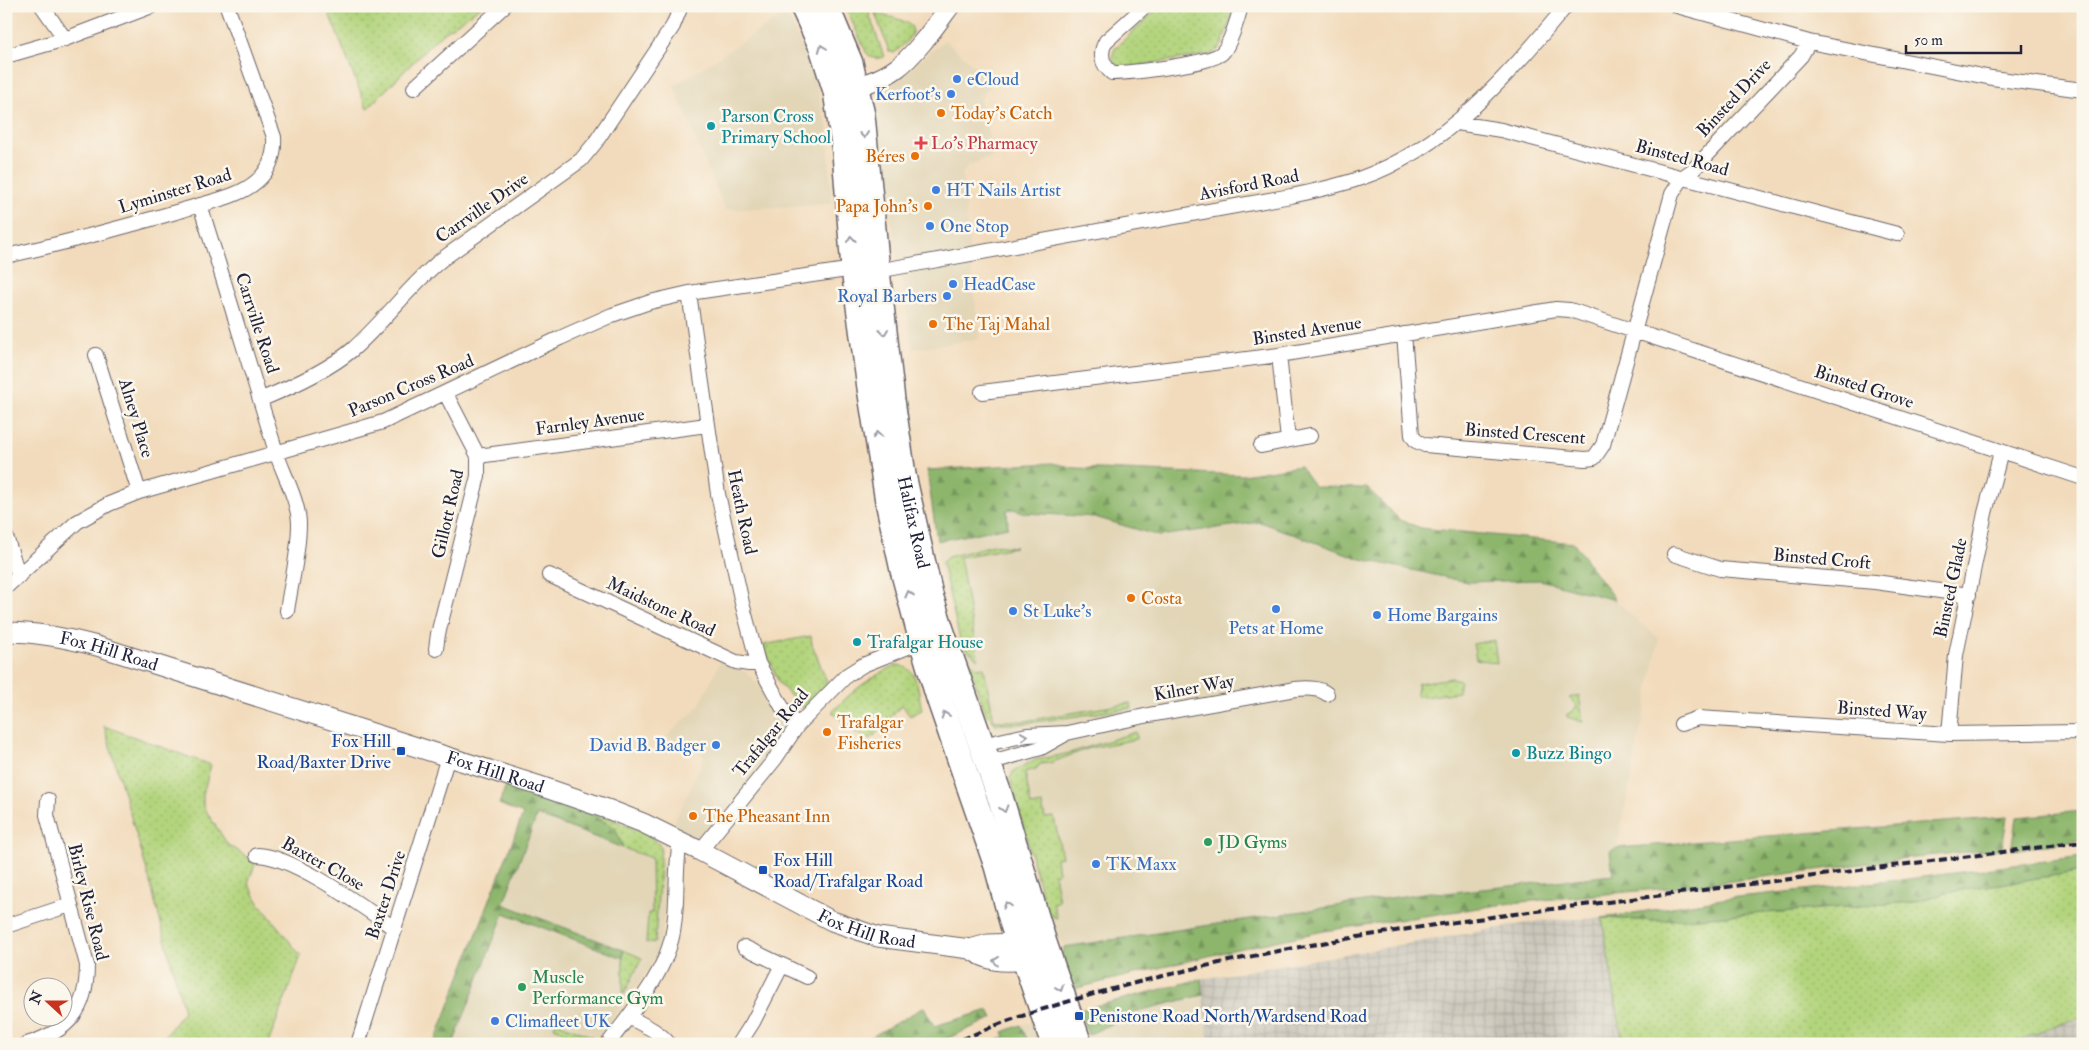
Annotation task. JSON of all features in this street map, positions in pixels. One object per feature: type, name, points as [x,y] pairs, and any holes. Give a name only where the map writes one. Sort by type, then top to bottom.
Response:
[{"type":"highway","name":"Halifax Road","points":[[803,6],[822,47],[846,89]]},
{"type":"highway","name":"Halifax Road","points":[[826,6],[850,63],[846,89],[845,152],[865,270],[870,388],[888,501],[932,637],[961,761],[997,866],[1022,952],[1054,1044]]},
{"type":"highway","name":"Halifax Road","points":[[932,637],[985,755],[1005,813],[1044,942],[1079,1044]]},
{"type":"highway","points":[[961,761],[970,753],[985,755]]},
{"type":"highway","points":[[1022,952],[1044,942]]},
{"type":"street","points":[[42,6],[65,38]]},
{"type":"street","points":[[6,56],[65,38],[152,6]]},
{"type":"street","name":"Lyminster Road","points":[[6,256],[116,229],[200,204],[236,193],[258,181],[272,161],[275,148],[270,123],[227,6]]},
{"type":"street","points":[[414,88],[504,6]]},
{"type":"street","name":"Carrville Drive","points":[[262,399],[289,388],[350,352],[373,331],[441,260],[581,160],[595,143],[673,26],[681,6]]},
{"type":"street","points":[[846,89],[895,70],[903,63],[950,6]]},
{"type":"street","points":[[1145,6],[1106,41],[1102,48],[1103,62],[1112,73],[1174,66],[1221,54],[1226,48],[1241,6]]},
{"type":"street","name":"Avisford Road","points":[[865,270],[1329,188],[1363,178],[1390,166],[1457,123],[1493,88],[1566,6]]},
{"type":"street","points":[[1677,6],[1809,42],[1992,78],[2083,90]]},
{"type":"street","name":"Binsted Drive","points":[[1683,177],[1693,170],[1801,56],[1809,42]]},
{"type":"street","name":"Binsted Road","points":[[1457,123],[1501,130],[1897,234]]},
{"type":"street","name":"Binsted Crescent","points":[[1404,334],[1412,435],[1416,441],[1424,445],[1584,459],[1594,458],[1602,445],[1672,194],[1683,177]]},
{"type":"street","name":"Carrville Road","points":[[200,204],[299,523],[286,611]]},
{"type":"street","name":"Parson Cross Road","points":[[6,587],[84,517],[109,504],[139,492],[383,422],[612,315],[650,302],[689,293],[865,270]]},
{"type":"street","name":"Heath Road","points":[[689,293],[718,494],[742,603],[758,663],[782,707],[797,726]]},
{"type":"street","name":"Binsted Avenue","points":[[982,392],[1279,355],[1556,309],[1570,310],[1634,331]]},
{"type":"street","name":"Binsted Grove","points":[[1634,331],[2083,478]]},
{"type":"street","name":"Alney Place","points":[[96,355],[139,492]]},
{"type":"street","points":[[1279,355],[1288,440]]},
{"type":"street","name":"Gillott Road","points":[[436,650],[438,634],[478,476],[478,456],[446,394]]},
{"type":"street","name":"Farnley Avenue","points":[[478,456],[707,425]]},
{"type":"street","points":[[1261,446],[1310,436]]},
{"type":"street","name":"Binsted Glade","points":[[1949,734],[1956,655],[1985,513],[2001,452]]},
{"type":"street","points":[[6,537],[19,576]]},
{"type":"street","name":"Binsted Croft","points":[[1674,554],[1720,569],[1875,582],[1969,595]]},
{"type":"street","name":"Maidstone Road","points":[[549,575],[736,662],[758,663]]},
{"type":"street","name":"Fox Hill Road","points":[[6,632],[35,633],[92,645],[610,810],[644,823],[815,913],[857,931],[878,937],[970,949],[988,944],[1022,952]]},
{"type":"street","name":"Trafalgar Road","points":[[700,852],[775,759],[797,726],[847,675],[863,665],[932,637]]},
{"type":"street","name":"Kilner Way","points":[[985,755],[1027,734],[1067,733],[1149,715],[1308,688],[1324,691],[1327,694]]},
{"type":"street","name":"Binsted Way","points":[[1681,724],[1698,718],[1949,734],[2083,732]]},
{"type":"street","name":"Baxter Drive","points":[[358,1044],[448,757]]},
{"type":"street","name":"Birley Rise Road","points":[[27,1044],[45,1039],[59,1031],[70,1021],[84,997],[87,981],[87,965],[47,815],[48,800]]},
{"type":"street","points":[[608,1044],[660,971],[667,956],[673,935],[676,861],[680,842]]},
{"type":"street","name":"Baxter Close","points":[[257,854],[267,855],[295,867],[333,888],[395,929]]},
{"type":"street","points":[[6,926],[70,905]]},
{"type":"street","points":[[744,947],[807,977]]},
{"type":"street","points":[[739,1044],[753,1022],[782,965]]},
{"type":"street","points":[[628,1017],[658,1034],[669,1044]]},
{"type":"shaded area","points":[[786,13],[813,71],[827,125],[832,204],[725,210],[674,86]]},
{"type":"shaded area","points":[[945,40],[993,83],[980,99],[994,156],[969,165],[962,174],[979,339],[913,349],[874,116],[882,93]]},
{"type":"shaded area","points":[[1013,509],[1026,513],[1095,517],[1159,536],[1260,522],[1361,559],[1467,582],[1540,580],[1615,600],[1659,639],[1617,848],[1610,851],[1613,875],[1445,893],[1430,892],[1064,947],[1049,919],[1009,771],[956,630],[938,563],[937,541],[1008,527],[1007,510]]},
{"type":"shaded area","points":[[721,660],[747,673],[773,701],[787,727],[752,777],[704,837],[699,838],[672,826],[705,756],[667,736],[699,706]]},
{"type":"shaded area","points":[[537,815],[665,864],[664,920],[661,944],[654,962],[594,1044],[453,1044],[507,906],[503,904]]},
{"type":"shaded area","points":[[1602,918],[1623,1044],[1209,1044],[1201,979],[1546,920]]},
{"type":"shaded area","points":[[1201,979],[1209,1044],[1029,1044],[1021,1025]]},
{"type":"shaded area","points":[[2083,1016],[2083,1044],[2009,1044]]},
{"type":"green space","points":[[326,6],[482,6],[439,36],[367,109]]},
{"type":"green space","points":[[845,6],[861,6],[868,10],[884,57],[874,58],[866,52]]},
{"type":"green space","points":[[1161,6],[1232,6],[1233,12],[1221,47],[1212,54],[1123,68],[1114,64],[1112,57],[1115,48]]},
{"type":"green space","points":[[875,13],[904,21],[912,29],[911,35],[905,43],[894,53],[889,51]]},
{"type":"green space","points":[[1052,463],[1076,468],[1243,475],[1300,466],[1315,487],[1367,488],[1400,520],[1421,528],[1574,543],[1615,600],[1540,580],[1467,582],[1361,559],[1260,522],[1159,536],[1095,517],[1026,513],[1013,509],[1007,510],[1008,527],[937,541],[927,470]]},
{"type":"green space","points":[[993,545],[1015,547],[960,557],[978,659],[961,644],[942,562],[948,557]]},
{"type":"green space","points":[[811,636],[812,644],[828,684],[802,709],[779,683],[763,645]]},
{"type":"green space","points":[[1494,640],[1497,663],[1476,659],[1473,644]]},
{"type":"green space","points":[[969,661],[977,668],[984,667],[994,721],[1025,721],[1130,703],[1132,708],[1021,724],[996,724],[986,714]]},
{"type":"green space","points":[[897,665],[910,670],[914,675],[922,710],[910,716],[902,705],[871,739],[856,733],[832,712],[862,685]]},
{"type":"green space","points":[[1452,678],[1460,680],[1458,692],[1425,697],[1417,696],[1418,683]]},
{"type":"green space","points":[[1579,695],[1583,722],[1567,717],[1567,714],[1572,712],[1577,706],[1569,698]]},
{"type":"green space","points":[[104,726],[211,765],[203,794],[203,806],[228,845],[256,862],[248,883],[259,903],[301,956],[268,1044],[159,1044],[184,1011],[147,871]]},
{"type":"green space","points":[[1136,732],[1137,739],[1090,748],[1050,763],[1040,764],[1036,769],[1025,772],[1031,806],[1042,804],[1045,818],[1054,817],[1062,857],[1056,858],[1058,873],[1054,874],[1059,901],[1053,903],[1057,918],[1047,914],[1010,778],[1014,771],[1035,760],[1066,754]]},
{"type":"green space","points":[[506,785],[579,807],[615,828],[623,848],[537,815],[503,904],[623,950],[623,958],[504,913],[453,1044],[434,1044],[523,814],[499,804]]},
{"type":"green space","points":[[579,807],[648,835],[661,847],[655,942],[646,943],[648,914],[652,912],[651,858],[623,848],[615,828]]},
{"type":"green space","points":[[2083,811],[2083,840],[2012,850],[2017,817]]},
{"type":"green space","points":[[2007,817],[2002,849],[1915,857],[1710,884],[1512,903],[1324,931],[1233,950],[1069,990],[1059,961],[1064,947],[1430,892],[1445,893],[1613,875],[1610,851],[1617,848]]},
{"type":"green space","points":[[2083,856],[2083,871],[1954,891],[1913,902],[1657,921],[1602,918],[1729,898],[1908,879]]},
{"type":"green space","points":[[2083,871],[2083,1016],[2009,1044],[1623,1044],[1602,918],[1657,921],[1913,902],[1954,891]]},
{"type":"green space","points":[[623,950],[642,958],[624,994],[623,992]]},
{"type":"green space","points":[[1201,979],[1203,995],[1138,1011],[1088,1035],[1080,1010]]},
{"type":"green space","points":[[924,1007],[934,1026],[989,1010],[993,1018],[935,1044],[859,1044]]},
{"type":"green space","points":[[556,1022],[593,1037],[588,1044],[575,1044],[569,1035],[554,1027]]},
{"type":"green space","points":[[1021,1025],[1029,1044],[989,1044],[1005,1037],[1003,1032]]},
{"type":"railway","points":[[951,1044],[1010,1020],[1085,997],[1236,959],[1313,945],[1468,920],[2083,842]]},
{"type":"place","name":"eCloud","points":[[957,79]]},
{"type":"place","name":"Kerfoot's","points":[[951,94]]},
{"type":"place","name":"Today's Catch","points":[[941,113]]},
{"type":"place","name":"Parson Cross Primary School","points":[[711,126]]},
{"type":"place","name":"Lo's Pharmacy","points":[[921,143]]},
{"type":"place","name":"Béres","points":[[915,156]]},
{"type":"place","name":"HT Nails Artist","points":[[936,190]]},
{"type":"place","name":"Papa John's","points":[[928,206]]},
{"type":"place","name":"One Stop","points":[[930,226]]},
{"type":"place","name":"HeadCase","points":[[953,284]]},
{"type":"place","name":"Royal Barbers","points":[[947,296]]},
{"type":"place","name":"The Taj Mahal","points":[[933,324]]},
{"type":"place","name":"Costa","points":[[1131,598]]},
{"type":"place","name":"Pets at Home","points":[[1276,609]]},
{"type":"place","name":"St Luke's","points":[[1013,611]]},
{"type":"place","name":"Home Bargains","points":[[1377,615]]},
{"type":"place","name":"Trafalgar House","points":[[857,642]]},
{"type":"place","name":"Trafalgar Fisheries","points":[[827,732]]},
{"type":"place","name":"David B. Badger","points":[[716,745]]},
{"type":"place","name":"Fox Hill Road/Baxter Drive","points":[[401,751]]},
{"type":"place","name":"Buzz Bingo","points":[[1516,753]]},
{"type":"place","name":"The Pheasant Inn","points":[[693,816]]},
{"type":"place","name":"JD Gyms","points":[[1208,842]]},
{"type":"place","name":"TK Maxx","points":[[1096,864]]},
{"type":"place","name":"Fox Hill Road/Trafalgar Road","points":[[763,870]]},
{"type":"place","name":"Muscle Performance Gym","points":[[522,987]]},
{"type":"place","name":"Penistone Road North/Wardsend Road","points":[[1079,1016]]},
{"type":"place","name":"Climafleet UK","points":[[495,1021]]}]
